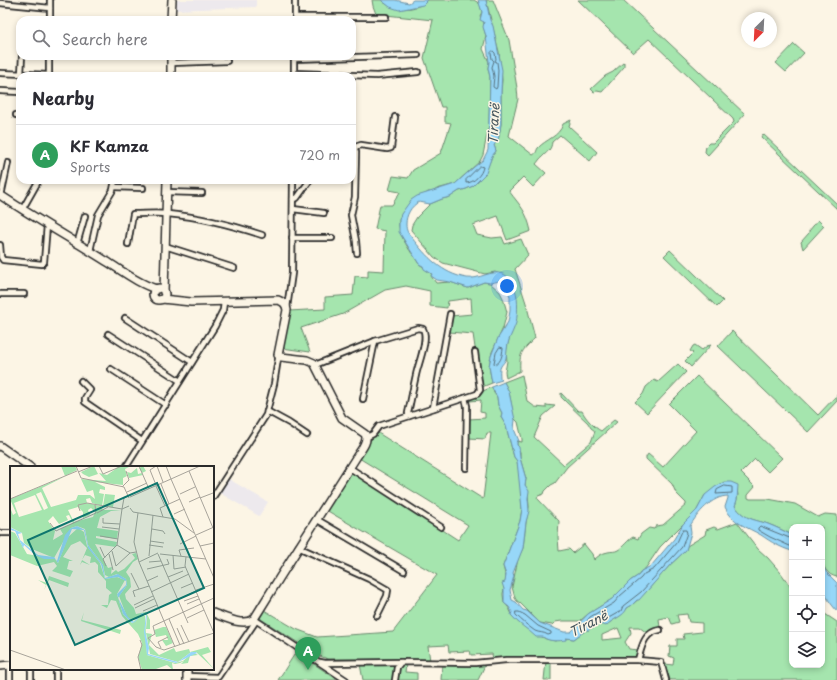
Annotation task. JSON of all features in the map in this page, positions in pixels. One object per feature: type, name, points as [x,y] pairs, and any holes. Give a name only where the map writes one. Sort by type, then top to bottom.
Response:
[{"type":"street","points":[[50,0],[50,16]]},
{"type":"street","points":[[171,16],[172,0]]},
{"type":"street","points":[[295,0],[295,16]]},
{"type":"street","points":[[2,2],[50,8]]},
{"type":"street","points":[[356,18],[386,17]]},
{"type":"street","points":[[356,56],[418,55]]},
{"type":"street","points":[[20,72],[22,60]]},
{"type":"street","points":[[49,60],[49,72]]},
{"type":"street","points":[[170,72],[171,60]]},
{"type":"street","points":[[199,60],[227,61]]},
{"type":"street","points":[[294,60],[294,72]]},
{"type":"street","points":[[356,76],[377,76],[418,72]]},
{"type":"street","points":[[0,73],[16,74]]},
{"type":"street","points":[[0,91],[16,92]]},
{"type":"street","points":[[356,146],[361,145],[387,149],[391,148],[395,117]]},
{"type":"street","points":[[356,152],[356,197],[351,215],[357,253]]},
{"type":"street","points":[[8,163],[1,195],[22,210],[78,244],[173,299],[187,302],[278,300],[285,299],[290,294]]},
{"type":"street","points":[[22,210],[37,184]]},
{"type":"street","points":[[90,251],[98,214],[114,184]]},
{"type":"street","points":[[162,292],[164,281],[166,184]]},
{"type":"street","points":[[214,496],[267,411],[274,384],[279,356],[278,353],[290,294],[292,274],[293,184]]},
{"type":"street","points":[[293,199],[297,198],[307,184]]},
{"type":"street","points":[[114,187],[143,188]]},
{"type":"street","points":[[166,192],[202,193]]},
{"type":"street","points":[[293,209],[324,213]]},
{"type":"street","points":[[128,244],[133,214],[166,214],[232,226],[262,235]]},
{"type":"street","points":[[78,244],[85,216]]},
{"type":"street","points":[[0,245],[1,257],[3,260],[42,264],[44,262],[47,225]]},
{"type":"street","points":[[292,238],[332,238]]},
{"type":"street","points":[[165,246],[234,268]]},
{"type":"street","points":[[143,282],[150,289],[153,296],[153,292],[162,292]]},
{"type":"street","points":[[0,294],[24,294]]},
{"type":"street","points":[[278,300],[286,304],[287,310]]},
{"type":"street","points":[[127,466],[215,326],[223,310],[224,302]]},
{"type":"street","points":[[433,408],[450,314]]},
{"type":"street","points":[[126,318],[192,362]]},
{"type":"street","points":[[315,365],[375,341],[418,328],[424,330],[424,344],[416,374],[408,413],[409,416]]},
{"type":"street","points":[[108,334],[180,381]]},
{"type":"street","points":[[363,399],[375,341]]},
{"type":"street","points":[[187,673],[217,677],[220,676],[298,547],[350,468],[367,437],[373,434],[379,426],[477,394],[480,390],[475,352]]},
{"type":"street","points":[[279,356],[307,360],[315,365],[342,418],[367,437]]},
{"type":"street","points":[[111,369],[166,405]]},
{"type":"street","points":[[81,381],[90,390],[84,400],[85,402],[142,441]]},
{"type":"street","points":[[465,398],[467,406],[466,468]]},
{"type":"street","points":[[267,411],[307,435]]},
{"type":"street","points":[[0,446],[29,466]]},
{"type":"street","points":[[350,468],[441,527]]},
{"type":"street","points":[[316,519],[404,570]]},
{"type":"street","points":[[298,547],[369,579],[388,590],[378,616]]},
{"type":"street","points":[[214,613],[245,622],[255,620],[346,680]]},
{"type":"street","points":[[214,619],[228,618]]},
{"type":"street","points":[[638,660],[647,636],[652,631],[660,630]]},
{"type":"street","points":[[315,660],[325,663],[475,663],[506,660],[638,660],[661,662],[666,680]]},
{"type":"street","points":[[395,680],[397,667],[401,662]]},
{"type":"street","points":[[335,673],[333,666],[339,663]]},
{"type":"street","points":[[10,680],[11,670]]},
{"type":"shaded area","points":[[174,0],[256,0],[256,7],[174,10]]},
{"type":"shaded area","points":[[227,478],[268,502],[259,516],[218,492]]},
{"type":"green space","points":[[372,0],[381,0],[392,7],[405,9],[418,6],[428,0],[474,0],[480,4],[482,12],[480,16],[484,22],[486,36],[483,49],[489,62],[488,68],[490,77],[489,125],[483,155],[480,161],[455,184],[428,192],[404,211],[399,220],[399,226],[404,240],[412,254],[419,264],[432,274],[431,276],[436,283],[450,282],[468,288],[484,282],[490,283],[500,292],[507,312],[503,328],[492,352],[489,366],[492,383],[482,387],[473,334],[449,332],[451,316],[472,314],[471,298],[448,301],[447,308],[430,306],[430,291],[406,286],[385,290],[343,314],[301,328],[310,352],[282,348],[289,311],[325,309],[325,297],[353,295],[355,276],[368,277],[368,270],[384,271],[385,231],[375,229],[380,205],[392,205],[400,192],[389,190],[393,176],[408,178],[413,170],[441,153],[451,123],[445,122],[445,107],[441,107],[424,58],[433,20],[376,14]]},
{"type":"green space","points":[[486,0],[493,0],[509,40],[518,99],[509,136],[533,155],[541,145],[559,132],[563,124],[571,120],[569,126],[597,152],[590,161],[560,135],[552,142],[549,150],[536,164],[546,173],[533,187],[523,177],[509,191],[525,213],[531,231],[507,240],[498,216],[473,225],[477,235],[492,238],[502,237],[505,244],[521,239],[528,255],[515,269],[535,338],[522,352],[520,371],[506,378],[506,352],[515,324],[513,285],[507,277],[495,272],[485,274],[443,263],[434,257],[411,230],[417,217],[430,204],[450,197],[459,191],[473,186],[488,166],[496,151],[494,145],[498,141],[501,124],[502,80],[499,52]]},
{"type":"green space","points":[[578,0],[623,0],[745,114],[708,155],[705,152],[706,146],[709,143],[713,143],[734,122],[733,119],[649,39],[633,53]]},
{"type":"green space","points":[[794,44],[804,53],[786,72],[776,63]]},
{"type":"green space","points":[[624,62],[624,67],[602,92],[594,92],[591,89],[605,76],[613,72]]},
{"type":"green space","points":[[763,134],[837,204],[837,209],[761,137]]},
{"type":"green space","points":[[818,220],[824,226],[803,249],[801,242]]},
{"type":"green space","points":[[670,250],[723,301],[717,307],[664,256]]},
{"type":"green space","points":[[732,331],[818,415],[837,395],[837,401],[808,432],[718,346]]},
{"type":"green space","points":[[695,345],[702,350],[711,345],[691,367],[685,361],[693,353],[690,351]]},
{"type":"green space","points":[[678,364],[686,372],[647,413],[635,402],[643,394],[646,387],[654,380],[658,382]]},
{"type":"green space","points":[[522,375],[527,401],[535,407],[546,408],[546,405],[555,406],[543,416],[534,437],[564,465],[591,442],[595,431],[561,397],[561,393],[578,411],[582,411],[590,422],[601,431],[614,420],[617,422],[567,467],[555,483],[545,491],[544,494],[538,496],[537,498],[559,521],[559,551],[569,549],[573,553],[584,544],[592,554],[594,560],[604,553],[618,550],[633,537],[638,539],[641,534],[649,528],[654,529],[656,526],[663,525],[686,505],[686,503],[676,493],[672,484],[646,459],[646,457],[648,454],[663,467],[696,431],[669,404],[697,376],[782,458],[768,472],[755,459],[741,473],[755,487],[748,495],[748,498],[768,499],[795,504],[818,517],[825,514],[837,515],[837,577],[830,574],[825,568],[825,524],[789,524],[789,534],[771,525],[746,517],[735,506],[738,495],[737,489],[705,495],[697,510],[660,547],[645,569],[630,581],[612,599],[588,614],[580,621],[555,622],[552,625],[540,623],[517,601],[512,587],[518,559],[523,548],[529,507],[528,492],[525,485],[526,479],[517,445],[517,441],[522,442],[522,439],[518,422],[514,418],[509,392],[504,382]]},
{"type":"green space","points":[[492,387],[497,397],[498,405],[502,413],[501,417],[506,426],[514,457],[517,461],[522,509],[520,521],[503,566],[506,578],[503,594],[504,603],[517,621],[527,629],[546,639],[555,641],[566,638],[574,639],[594,626],[602,624],[606,625],[621,615],[644,594],[670,565],[686,550],[687,546],[705,535],[706,530],[714,527],[718,529],[737,522],[758,549],[781,573],[789,585],[789,668],[825,668],[825,614],[837,622],[837,680],[670,680],[665,664],[673,665],[674,658],[669,656],[670,646],[677,646],[677,639],[684,639],[683,634],[702,632],[702,623],[689,622],[687,614],[677,615],[679,622],[672,624],[669,617],[659,619],[660,628],[652,629],[647,633],[639,627],[630,627],[631,633],[625,642],[629,649],[639,650],[635,659],[493,659],[492,654],[471,655],[470,651],[449,652],[448,645],[428,646],[430,661],[390,660],[395,670],[394,680],[363,680],[359,659],[328,659],[317,655],[261,619],[260,617],[264,610],[296,629],[317,637],[393,632],[437,575],[326,510],[351,470],[458,540],[468,525],[359,458],[369,442],[378,433],[483,499],[491,433],[487,433],[485,439],[469,438],[469,419],[485,418],[485,413],[480,412],[481,400],[470,401],[470,397]],"holes":[[[618,628],[622,638],[602,640],[602,635]]]},
{"type":"green space","points":[[296,652],[338,680],[278,680]]},
{"type":"green space","points":[[546,661],[635,661],[640,663],[551,663],[551,680],[544,680]]},
{"type":"green space","points":[[486,663],[478,680],[441,680],[442,664]]},
{"type":"green space","points":[[400,664],[406,664],[405,672],[417,673],[417,680],[398,680]]},
{"type":"water","points":[[381,0],[395,0],[409,3],[413,0],[428,0],[423,5],[399,10],[390,7]]},
{"type":"water","name":"Tiranë","points":[[478,0],[486,0],[502,70],[501,124],[498,141],[494,145],[496,151],[492,156],[486,173],[473,186],[459,191],[450,197],[430,204],[419,202],[410,211],[407,217],[406,228],[408,233],[429,258],[450,273],[467,278],[476,278],[498,273],[509,278],[512,283],[515,289],[518,309],[516,323],[508,342],[506,359],[500,369],[500,378],[502,380],[492,383],[489,366],[491,356],[498,338],[508,322],[510,311],[510,297],[507,287],[500,281],[490,283],[484,282],[468,288],[450,282],[437,280],[419,264],[399,232],[399,220],[401,214],[411,200],[417,196],[455,184],[483,160],[488,150],[489,62],[486,36],[483,27],[484,22],[480,20],[482,12]]},
{"type":"water","name":"Tiranë","points":[[504,382],[509,392],[515,420],[514,429],[519,441],[517,441],[517,445],[519,447],[520,458],[526,479],[525,485],[529,491],[529,511],[526,522],[523,548],[513,573],[514,576],[510,590],[512,600],[540,623],[564,632],[571,632],[588,614],[612,599],[630,581],[639,575],[641,571],[651,566],[674,539],[683,524],[697,510],[705,495],[724,482],[731,482],[738,485],[735,506],[742,514],[746,517],[771,525],[789,534],[789,550],[736,521],[725,507],[728,496],[716,499],[701,511],[690,526],[691,533],[686,550],[670,565],[639,600],[627,608],[621,616],[606,626],[594,626],[574,639],[566,638],[566,640],[554,641],[543,637],[536,637],[511,615],[512,612],[504,603],[504,589],[502,583],[505,582],[506,575],[503,566],[520,521],[522,509],[517,461],[514,457],[506,426],[501,417],[502,413],[498,405],[497,397],[492,387]]},
{"type":"water","points":[[825,570],[837,583],[837,611],[826,595]]},
{"type":"place","name":"KF Kamza","points":[[308,670]]}]
